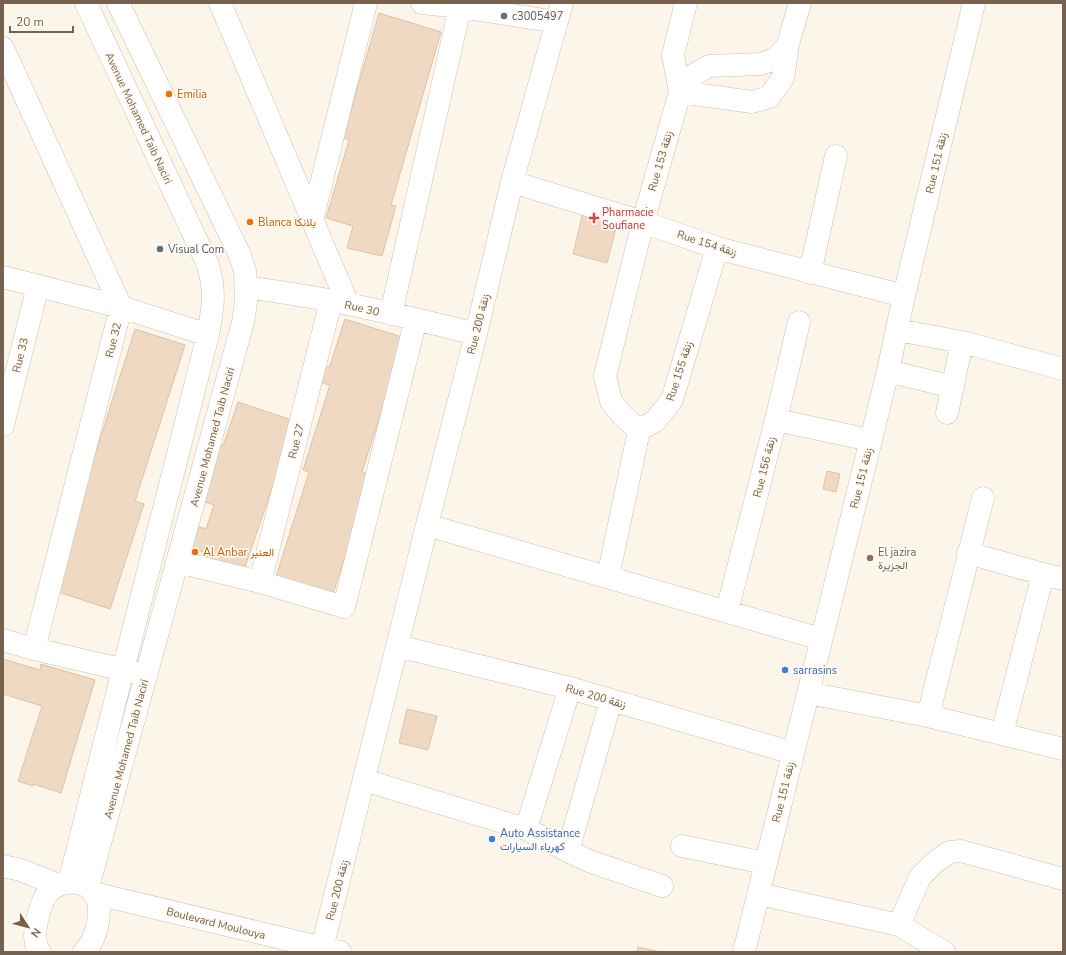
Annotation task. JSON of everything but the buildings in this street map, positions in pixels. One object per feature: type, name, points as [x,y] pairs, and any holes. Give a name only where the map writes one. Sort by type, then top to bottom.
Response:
[{"type":"street","name":"Avenue Mohamed Taib Naciri","points":[[77,887],[123,669],[208,335],[214,303],[213,282],[208,265],[86,3]]},
{"type":"street","name":"Avenue Mohamed Taib Naciri","points":[[77,887],[147,675],[243,322],[246,302],[245,271],[239,253],[118,3]]},
{"type":"street","points":[[220,3],[312,220],[340,302]]},
{"type":"street","points":[[312,220],[366,3]]},
{"type":"street","points":[[422,3],[460,7],[530,10],[559,13]]},
{"type":"street","points":[[686,3],[673,55],[680,92],[752,102],[769,98],[783,78],[788,44]]},
{"type":"street","name":"Rue 153 زنقة","points":[[639,430],[622,416],[611,401],[605,376],[642,222],[680,92],[695,74],[710,66],[762,64],[777,58],[788,44],[800,3]]},
{"type":"street","name":"Rue 151 زنقة","points":[[744,952],[888,371],[904,296],[974,3]]},
{"type":"street","points":[[391,314],[460,7]]},
{"type":"street","name":"Rue 200 زنقة","points":[[331,950],[364,780],[476,334],[512,182],[559,13]]},
{"type":"street","points":[[3,48],[121,307]]},
{"type":"street","points":[[810,272],[836,156]]},
{"type":"street","name":"Rue 154 زنقة","points":[[512,182],[642,222],[717,248],[904,296]]},
{"type":"street","name":"Rue 155 زنقة","points":[[639,430],[655,421],[672,400],[717,248]]},
{"type":"street","points":[[3,259],[8,278],[121,307],[208,335]]},
{"type":"street","name":"Rue 33","points":[[3,425],[38,286]]},
{"type":"street","name":"Rue 30","points":[[246,287],[340,302],[476,334]]},
{"type":"street","name":"Rue 27","points":[[260,582],[340,302]]},
{"type":"street","name":"Rue 32","points":[[34,649],[121,307]]},
{"type":"street","points":[[178,562],[260,582],[344,607],[416,319]]},
{"type":"street","name":"Rue 156 زنقة","points":[[727,611],[776,420],[799,322]]},
{"type":"street","points":[[897,330],[962,342],[1063,369]]},
{"type":"street","points":[[947,413],[962,342]]},
{"type":"street","points":[[888,371],[953,387]]},
{"type":"street","points":[[776,420],[870,440]]},
{"type":"street","points":[[608,577],[639,430]]},
{"type":"street","points":[[928,716],[983,498]]},
{"type":"street","points":[[427,525],[821,639]]},
{"type":"street","points":[[968,554],[1053,575],[1002,734]]},
{"type":"street","points":[[3,640],[34,649],[147,675]]},
{"type":"street","name":"Rue 200 زنقة","points":[[397,646],[570,688],[793,753]]},
{"type":"street","points":[[526,829],[570,688]]},
{"type":"street","points":[[808,692],[928,716],[1063,749]]},
{"type":"street","points":[[568,851],[611,700]]},
{"type":"street","points":[[364,780],[526,829],[589,861],[662,886]]},
{"type":"street","points":[[682,846],[765,863]]},
{"type":"street","points":[[899,925],[920,877],[933,864],[949,852],[961,852],[1063,879]]},
{"type":"street","name":"Boulevard Moulouya","points":[[3,866],[77,887],[331,950]]},
{"type":"street","points":[[38,952],[35,931],[39,912],[47,894],[77,887],[97,897],[99,910],[97,930],[90,946],[84,952]]},
{"type":"street","points":[[759,894],[899,925],[944,952]]},
{"type":"place","name":"c3005497","points":[[504,16]]},
{"type":"place","name":"Emilia","points":[[169,94]]},
{"type":"place","name":"Pharmacie Soufiane","points":[[594,218]]},
{"type":"place","name":"Blanca بلانكا","points":[[250,222]]},
{"type":"place","name":"Visual Com","points":[[160,249]]},
{"type":"place","name":"Al Anbar العنبر","points":[[195,552]]},
{"type":"place","name":"El jazira الجزيرة","points":[[870,558]]},
{"type":"place","name":"sarrasins","points":[[785,670]]},
{"type":"place","name":"Auto Assistance كهرباء السيارات","points":[[492,839]]}]
